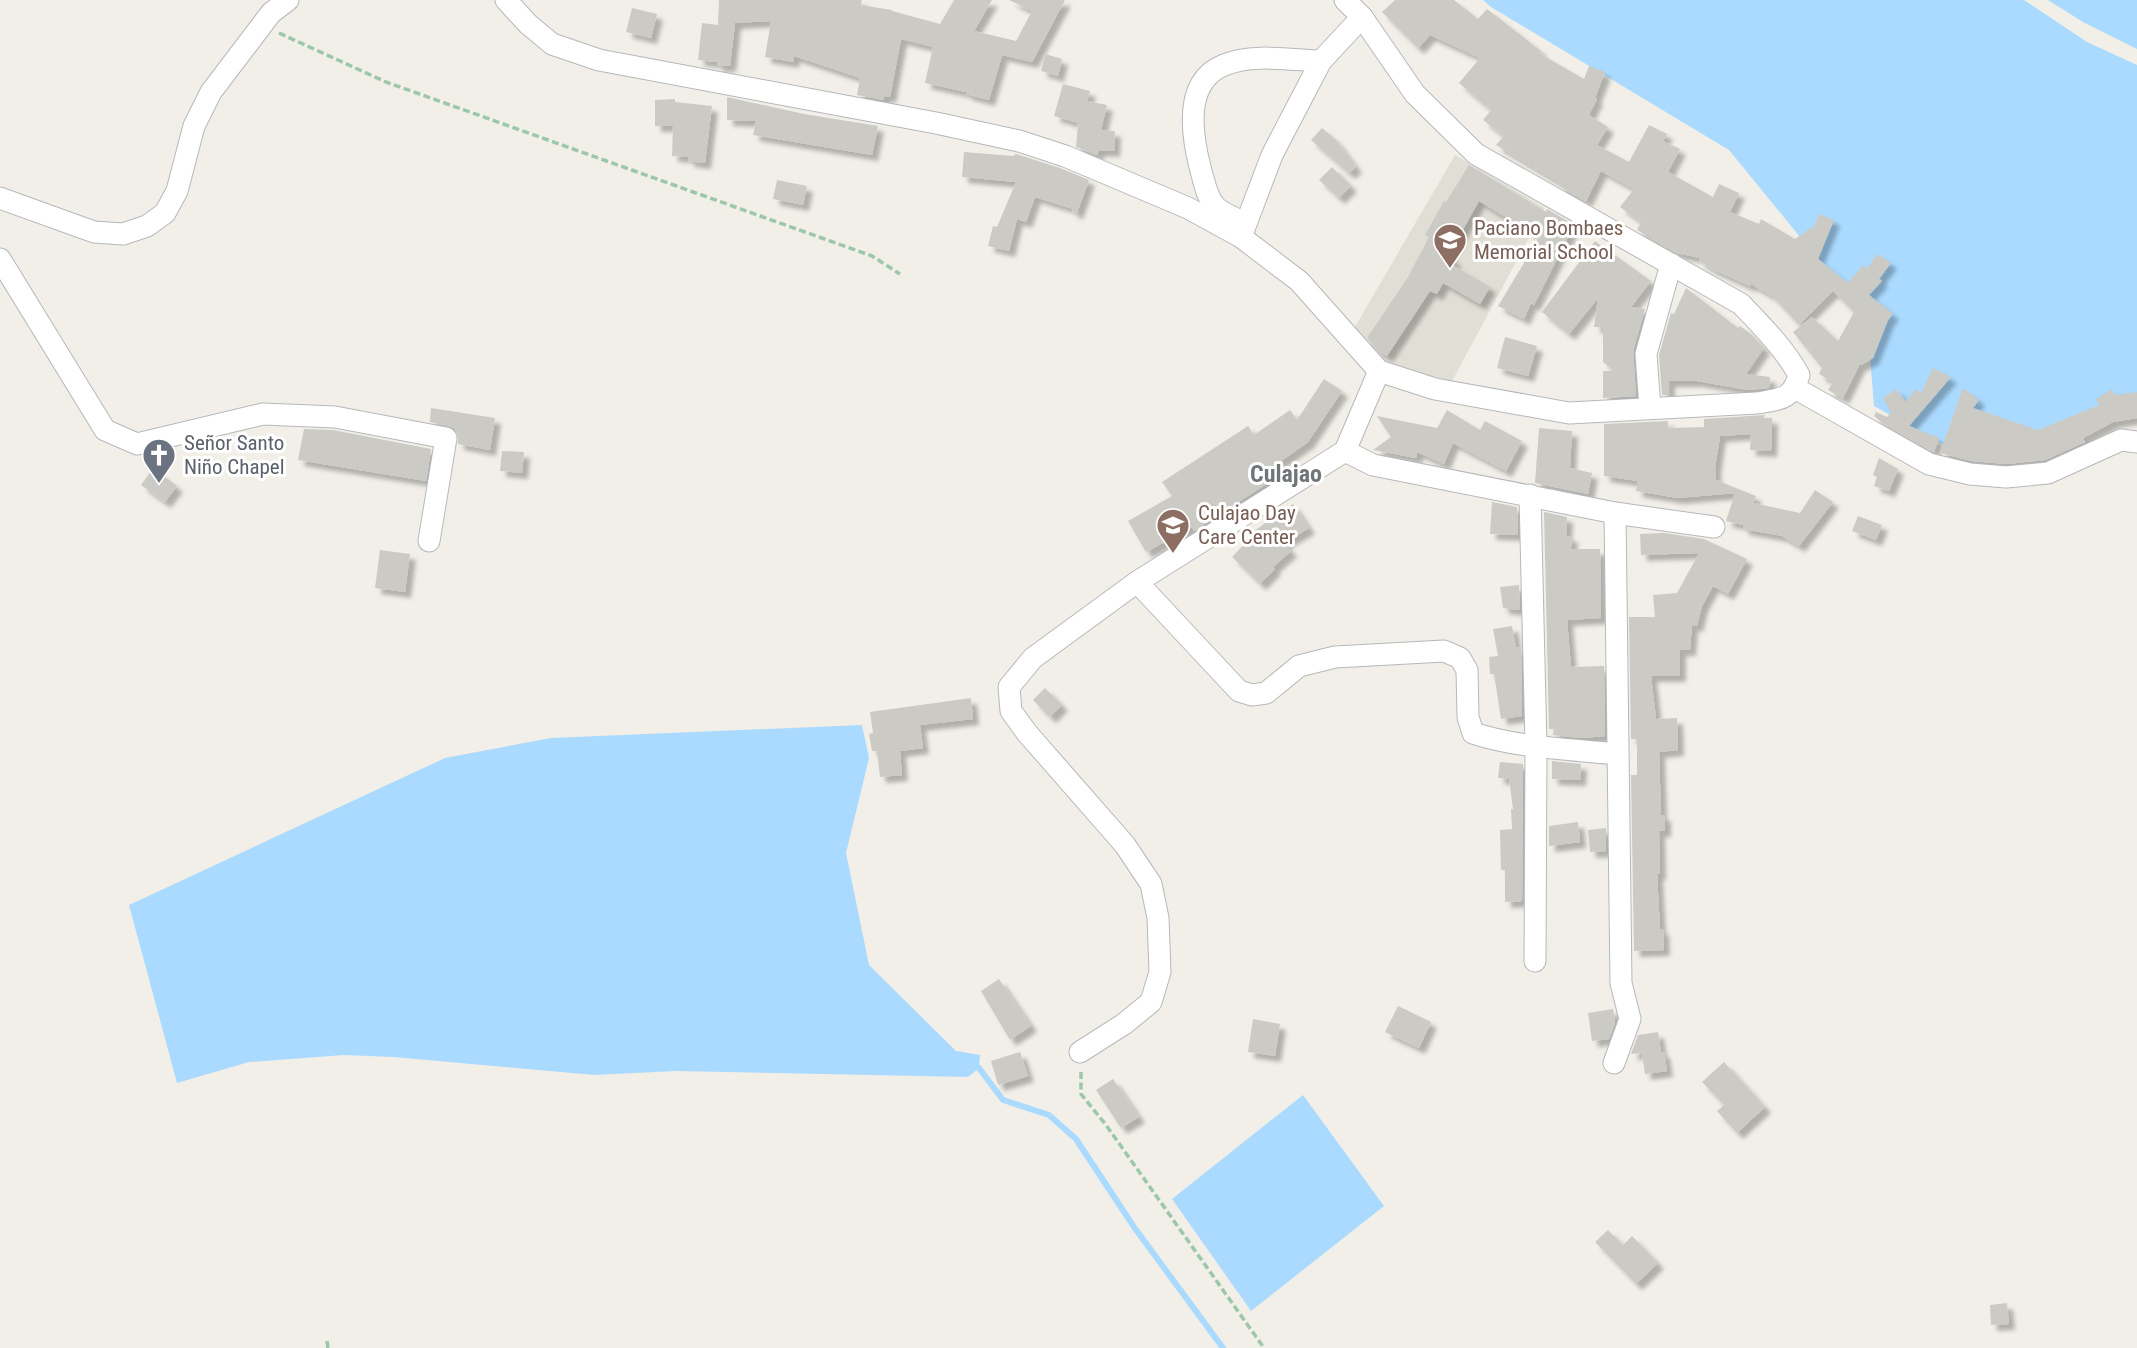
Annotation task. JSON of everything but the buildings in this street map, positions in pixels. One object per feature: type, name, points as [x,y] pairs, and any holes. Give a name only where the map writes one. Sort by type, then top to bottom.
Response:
[{"type":"street","points":[[0,198],[94,232],[123,234],[147,226],[166,213],[177,191],[194,126],[211,92],[271,13],[288,0]]},
{"type":"street","points":[[506,0],[528,24],[552,44],[599,60],[1019,141],[1065,156],[1243,231]]},
{"type":"street","points":[[1321,61],[1249,59],[1222,66],[1202,82],[1193,110],[1193,142],[1206,187],[1215,206],[1299,281],[1379,372],[1435,389],[1569,413],[1757,403],[1783,399],[1795,388],[1799,375],[1790,359],[1741,304],[1476,154],[1415,94],[1362,17],[1345,0]]},
{"type":"street","points":[[1243,231],[1272,156],[1321,61],[1362,17]]},
{"type":"street","points":[[0,259],[105,430],[137,444],[263,414],[335,417],[446,438],[429,541]]},
{"type":"street","points":[[1650,408],[1646,354],[1671,264]]},
{"type":"street","points":[[1080,1052],[1124,1024],[1151,1002],[1160,972],[1158,918],[1152,884],[1125,845],[1011,711],[1009,687],[1033,657],[1136,582],[1345,451],[1379,372]]},
{"type":"street","points":[[1795,388],[1929,464],[1970,474],[2006,477],[2048,473],[2121,440],[2137,442]]},
{"type":"street","points":[[1345,451],[1373,465],[1615,513],[1714,527]]},
{"type":"street","points":[[1530,495],[1536,746],[1535,961]]},
{"type":"street","points":[[1614,1063],[1630,1019],[1621,983],[1615,513]]},
{"type":"street","points":[[1136,582],[1239,691],[1252,695],[1266,693],[1299,666],[1335,657],[1444,651],[1460,658],[1467,670],[1468,717],[1473,733],[1490,739],[1536,746],[1617,754]]},
{"type":"path","points":[[262,25],[386,82],[872,256],[900,274]]},
{"type":"path","points":[[1080,1052],[1081,1094],[1106,1125],[1264,1348]]},
{"type":"path","points":[[327,1341],[328,1348]]},
{"type":"shaded area","name":"Paciano Bombaes Memorial School","points":[[1455,155],[1545,208],[1451,383],[1385,363],[1352,332]]},
{"type":"water","points":[[1483,0],[2024,0],[2087,42],[2137,65],[2137,418],[2121,411],[1962,455],[1874,406],[1867,319],[1729,150]]},
{"type":"water","points":[[2048,0],[2137,0],[2137,49],[2083,22]]},
{"type":"water","points":[[862,725],[869,758],[846,853],[869,965],[956,1051],[980,1055],[979,1068],[968,1077],[676,1071],[594,1075],[344,1055],[249,1062],[177,1083],[129,905],[445,758],[551,738]]},
{"type":"water","points":[[1303,1095],[1384,1206],[1251,1311],[1172,1199]]},
{"type":"waterway","points":[[979,1068],[1003,1100],[1049,1115],[1076,1139],[1134,1227],[1223,1348]]},
{"type":"place","name":"Paciano Bombaes Memorial School","points":[[1450,270]]},
{"type":"place","name":"Señor Santo Niño Chapel","points":[[159,485]]},
{"type":"place","name":"Culajao Day Care Center","points":[[1173,555]]},
{"type":"district","name":"Culajao","points":[[1286,474]]}]
